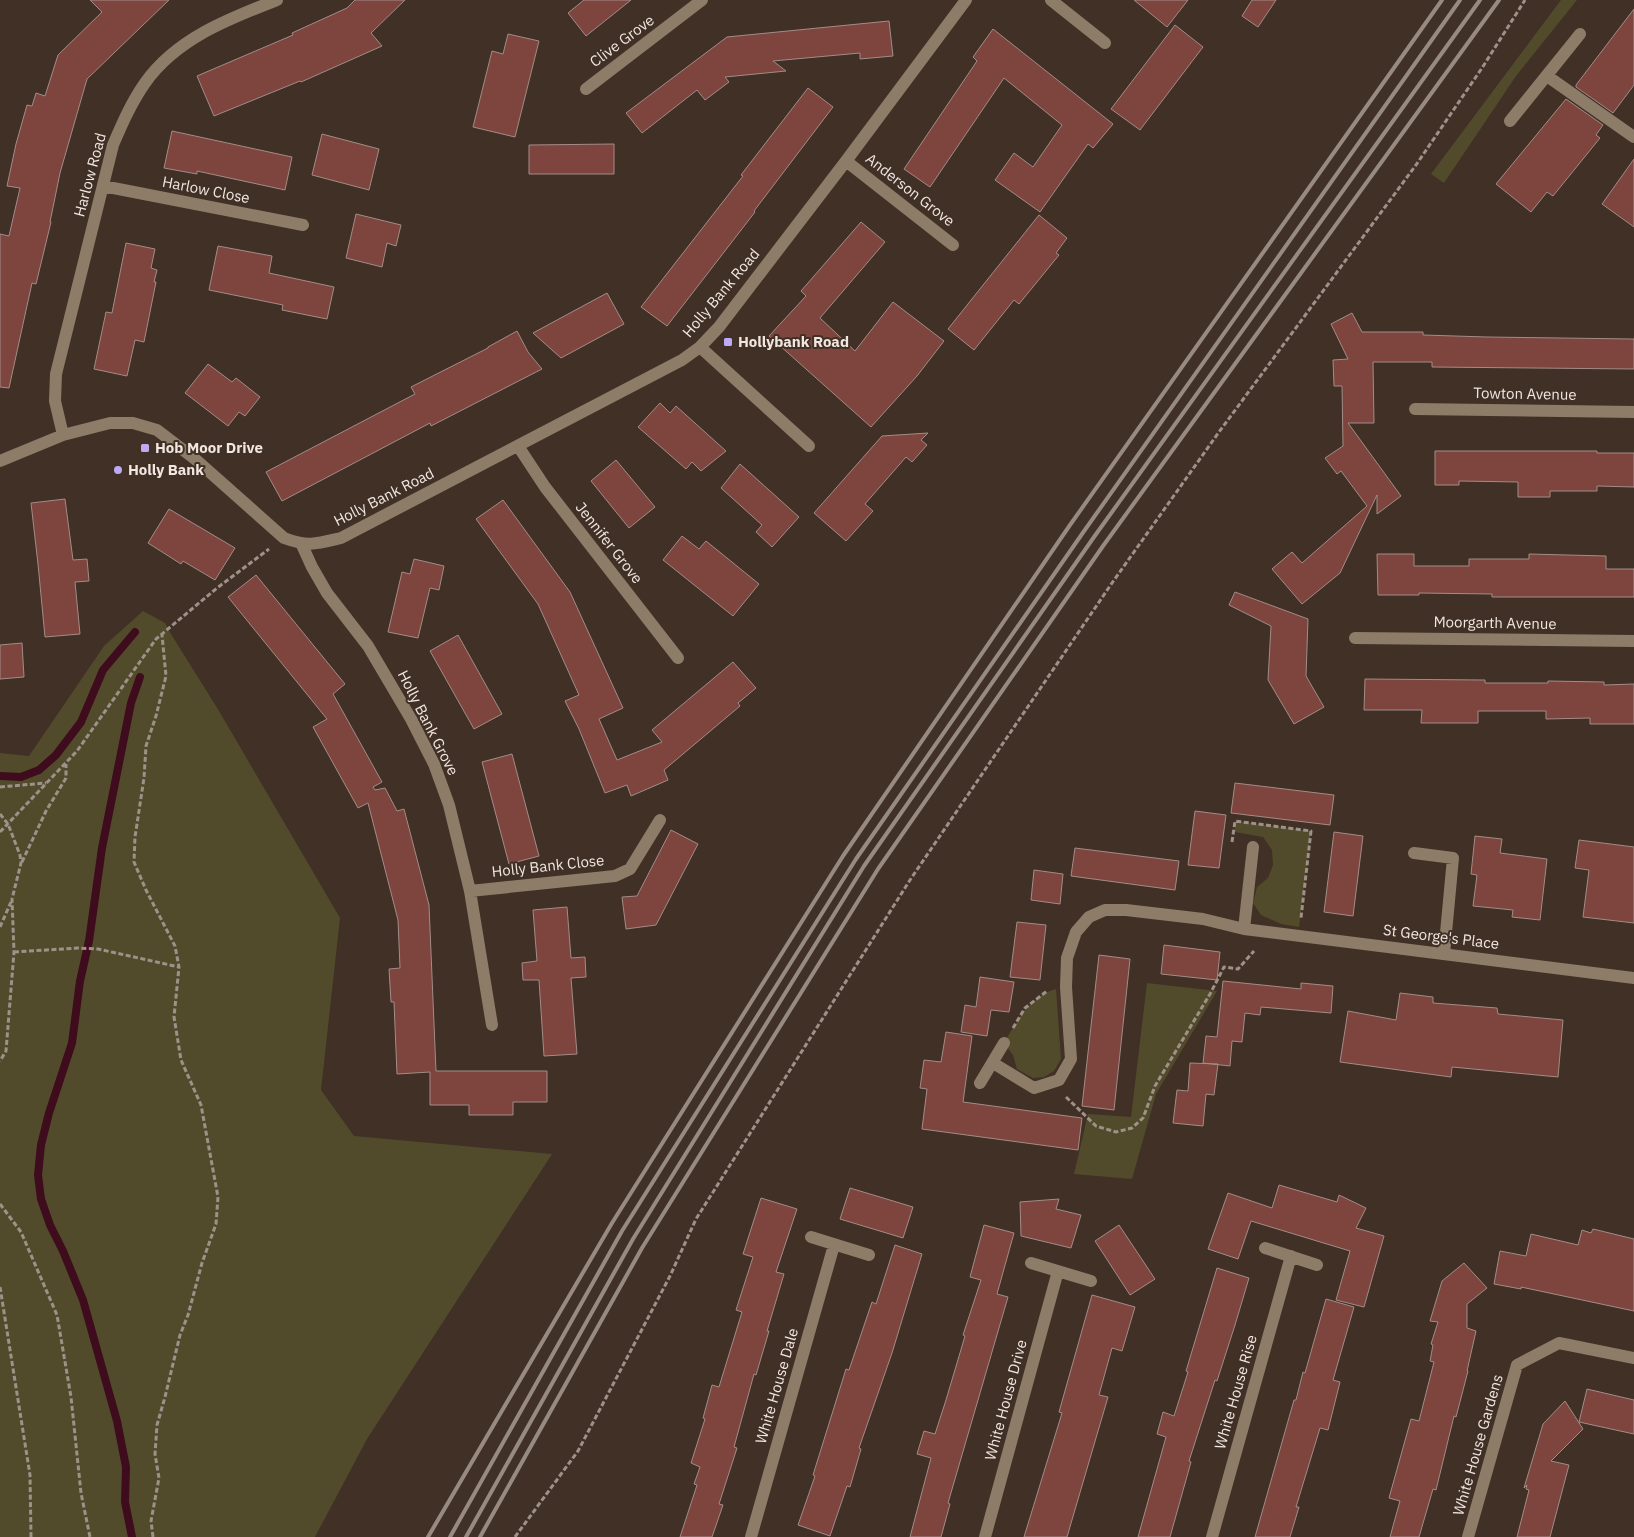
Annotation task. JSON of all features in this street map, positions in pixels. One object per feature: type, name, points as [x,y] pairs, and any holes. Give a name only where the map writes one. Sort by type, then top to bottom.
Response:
[{"type":"street","name":"Harlow Road","points":[[63,435],[55,401],[56,374],[113,145],[127,113],[145,82],[170,55],[199,35],[234,17],[277,0]]},
{"type":"street","name":"Clive Grove","points":[[586,89],[702,0]]},
{"type":"street","name":"Holly Bank Road","points":[[302,545],[319,544],[341,538],[682,360],[700,347],[719,327],[966,0]]},
{"type":"street","points":[[1050,0],[1105,43]]},
{"type":"street","points":[[1510,120],[1580,34]]},
{"type":"street","points":[[1547,76],[1634,137]]},
{"type":"street","name":"Anderson Grove","points":[[846,161],[953,245]]},
{"type":"street","name":"Harlow Close","points":[[103,186],[303,226]]},
{"type":"street","points":[[700,347],[809,446]]},
{"type":"street","name":"Towton Avenue","points":[[1415,409],[1634,412]]},
{"type":"street","points":[[0,461],[63,435],[110,424],[133,423],[157,430],[195,459],[284,538],[302,545]]},
{"type":"street","name":"Jennifer Grove","points":[[518,446],[544,487],[678,658]]},
{"type":"street","name":"Holly Bank Grove","points":[[302,545],[327,593],[368,646],[411,719],[434,764],[449,805],[470,891],[492,1025]]},
{"type":"street","name":"Moorgarth Avenue","points":[[1355,638],[1634,641]]},
{"type":"street","name":"Holly Bank Close","points":[[470,891],[615,876],[630,868],[660,820]]},
{"type":"street","points":[[1244,929],[1253,847]]},
{"type":"street","points":[[1414,853],[1453,858],[1444,954]]},
{"type":"street","name":"St George's Place","points":[[1051,1082],[1059,1080],[1071,1059],[1066,986],[1068,958],[1076,932],[1089,917],[1105,910],[1126,910],[1203,919],[1270,933],[1634,978]]},
{"type":"street","points":[[980,1083],[1004,1043]]},
{"type":"street","points":[[993,1063],[1034,1088],[1051,1082]]},
{"type":"street","points":[[811,1237],[869,1255]]},
{"type":"street","name":"White House Dale","points":[[751,1537],[834,1245]]},
{"type":"street","points":[[1264,1248],[1317,1265]]},
{"type":"street","name":"White House Rise","points":[[1212,1537],[1291,1256]]},
{"type":"street","points":[[1031,1263],[1091,1281]]},
{"type":"street","name":"White House Drive","points":[[985,1537],[1058,1271]]},
{"type":"street","name":"White House Gardens","points":[[1468,1537],[1517,1365],[1559,1343],[1634,1358]]},
{"type":"path","points":[[515,1537],[578,1451],[670,1276],[696,1219],[910,880],[1112,583],[1219,432],[1416,165],[1482,68],[1525,0]]},
{"type":"path","points":[[0,832],[77,751],[156,639],[217,588],[284,538]]},
{"type":"path","points":[[153,1537],[150,1521],[159,1478],[155,1454],[157,1425],[166,1398],[180,1335],[216,1224],[218,1197],[201,1105],[182,1060],[174,1017],[179,967],[174,946],[134,862],[134,837],[144,778],[146,746],[166,676],[162,635]]},
{"type":"path","points":[[0,927],[12,899],[21,863],[46,811],[66,778],[66,763]]},
{"type":"path","points":[[0,787],[47,783]]},
{"type":"path","points":[[0,814],[8,824],[20,855],[21,863]]},
{"type":"path","points":[[1253,847],[1232,844],[1235,821],[1311,831],[1299,936]]},
{"type":"path","points":[[0,1061],[6,1051],[14,952],[12,899]]},
{"type":"path","points":[[1051,1082],[1096,1126],[1116,1132],[1132,1128],[1143,1118],[1155,1086],[1224,967],[1238,969],[1270,933]]},
{"type":"path","points":[[14,952],[78,948],[98,949],[179,967]]},
{"type":"path","points":[[1004,1043],[1025,1008],[1046,991],[1066,986]]},
{"type":"path","points":[[0,1204],[21,1232],[57,1315],[71,1397],[81,1493],[90,1537]]},
{"type":"path","points":[[0,1287],[30,1475],[31,1537]]},
{"type":"shaded area","points":[[1561,0],[1577,0],[1516,76],[1444,183],[1431,174]]},
{"type":"shaded area","points":[[143,611],[165,623],[219,711],[340,918],[321,1090],[354,1136],[552,1154],[367,1439],[315,1537],[0,1537],[0,753],[29,756],[104,646]]},
{"type":"shaded area","points":[[1235,821],[1311,831],[1299,927],[1281,924],[1261,915],[1253,903],[1257,887],[1268,878],[1273,865],[1272,850],[1263,837],[1235,832]]},
{"type":"shaded area","points":[[1147,983],[1217,991],[1156,1094],[1132,1179],[1074,1174],[1088,1114],[1131,1117]]},
{"type":"shaded area","points":[[1056,989],[1061,1059],[1054,1071],[1044,1077],[1033,1078],[1017,1069],[1013,1055],[1004,1043],[1019,1018],[1031,1003],[1038,997]]},
{"type":"building","points":[[90,0],[169,0],[87,79],[60,173],[51,222],[36,284],[32,283],[9,388],[0,387],[0,234],[9,236],[20,188],[7,186],[16,144],[27,105],[32,106],[36,93],[45,96],[58,55],[102,12]]},
{"type":"building","points":[[355,0],[405,0],[371,33],[382,46],[301,82],[214,116],[197,76],[293,35],[292,33],[347,8]]},
{"type":"building","points":[[584,0],[631,0],[586,36],[568,13]]},
{"type":"building","points":[[1134,0],[1188,0],[1167,27]]},
{"type":"building","points":[[1252,0],[1276,0],[1258,27],[1242,16]]},
{"type":"building","points":[[1634,9],[1634,85],[1613,113],[1576,87],[1576,85]]},
{"type":"building","points":[[889,21],[893,56],[860,59],[860,53],[773,61],[786,71],[725,77],[729,82],[705,100],[697,90],[642,133],[626,113],[727,37]]},
{"type":"building","points":[[1175,25],[1203,47],[1140,130],[1111,109]]},
{"type":"building","points":[[993,29],[1113,124],[1093,148],[1088,144],[1040,212],[995,180],[1014,153],[1033,167],[1062,125],[1004,78],[930,187],[904,169],[977,61],[973,57]]},
{"type":"building","points":[[508,34],[539,41],[515,137],[473,127],[492,51],[503,54]]},
{"type":"building","points":[[808,88],[833,107],[667,326],[641,307],[743,176],[741,175]]},
{"type":"building","points":[[1566,99],[1603,125],[1596,135],[1600,138],[1553,196],[1547,192],[1531,212],[1496,184]]},
{"type":"building","points":[[172,131],[292,157],[285,190],[197,171],[197,174],[164,168]]},
{"type":"building","points":[[322,134],[379,149],[369,190],[312,175]]},
{"type":"building","points":[[614,144],[614,174],[529,174],[529,145]]},
{"type":"building","points":[[1634,159],[1634,227],[1602,204]]},
{"type":"building","points":[[356,214],[401,225],[396,246],[387,243],[382,267],[346,258]]},
{"type":"building","points":[[1039,215],[1067,238],[1056,253],[1059,255],[1019,304],[1014,300],[974,350],[948,329]]},
{"type":"building","points":[[861,222],[885,242],[820,318],[855,351],[893,302],[944,341],[917,376],[871,427],[769,336],[806,296],[801,291]]},
{"type":"building","points":[[126,243],[155,249],[151,268],[157,270],[144,342],[135,340],[127,376],[94,369],[106,312],[112,313]]},
{"type":"building","points":[[218,246],[272,256],[269,273],[334,287],[327,319],[282,310],[283,305],[209,290]]},
{"type":"building","points":[[607,293],[624,324],[561,358],[533,333]]},
{"type":"building","points":[[1352,313],[1362,332],[1423,332],[1423,335],[1487,337],[1634,339],[1634,369],[1432,367],[1432,362],[1373,362],[1374,423],[1348,423],[1401,496],[1377,514],[1377,495],[1340,573],[1302,604],[1272,569],[1292,552],[1302,563],[1367,506],[1341,471],[1337,474],[1325,458],[1343,446],[1342,386],[1334,386],[1333,360],[1348,359],[1331,324]]},
{"type":"building","points":[[517,331],[528,352],[542,369],[431,426],[430,423],[282,501],[266,472],[415,394],[411,387]]},
{"type":"building","points":[[208,364],[232,382],[236,378],[260,397],[245,416],[239,412],[228,426],[185,393]]},
{"type":"building","points":[[660,403],[670,413],[676,406],[726,451],[701,471],[692,462],[686,469],[638,427]]},
{"type":"building","points":[[928,433],[921,440],[927,445],[912,462],[906,457],[865,504],[873,511],[846,541],[814,513],[882,436]]},
{"type":"building","points":[[1435,451],[1597,451],[1597,453],[1634,453],[1634,487],[1597,486],[1597,491],[1550,491],[1550,497],[1518,497],[1518,482],[1459,481],[1459,485],[1435,485]]},
{"type":"building","points":[[616,460],[655,507],[629,528],[591,481]]},
{"type":"building","points":[[740,464],[799,517],[772,547],[756,532],[762,525],[721,488]]},
{"type":"building","points":[[65,499],[73,560],[87,559],[89,581],[75,582],[80,634],[45,637],[31,503]]},
{"type":"building","points":[[503,500],[570,592],[623,708],[599,719],[617,760],[662,742],[652,730],[733,662],[756,688],[738,703],[740,706],[664,770],[668,780],[631,796],[627,785],[605,793],[579,729],[565,701],[579,695],[538,604],[476,519]]},
{"type":"building","points":[[169,509],[235,548],[215,580],[183,561],[181,564],[148,543]]},
{"type":"building","points":[[682,536],[699,549],[706,541],[759,584],[733,616],[663,560]]},
{"type":"building","points":[[1377,554],[1414,554],[1414,566],[1469,566],[1469,559],[1529,559],[1529,554],[1606,556],[1606,569],[1634,569],[1634,597],[1492,597],[1492,594],[1419,593],[1419,595],[1378,595]]},
{"type":"building","points":[[414,559],[444,566],[439,590],[430,588],[418,638],[388,632],[402,572],[410,574]]},
{"type":"building","points":[[256,575],[345,684],[333,694],[382,782],[373,787],[375,790],[385,788],[397,811],[404,809],[429,905],[436,1071],[547,1071],[547,1102],[513,1102],[513,1115],[469,1115],[469,1105],[430,1105],[430,1072],[397,1074],[394,1002],[391,1002],[389,969],[400,968],[398,920],[368,803],[358,808],[313,727],[327,719],[228,597]]},
{"type":"building","points":[[1235,592],[1308,619],[1306,676],[1324,707],[1294,724],[1268,680],[1271,626],[1229,605]]},
{"type":"building","points":[[458,635],[502,714],[474,729],[430,651]]},
{"type":"building","points":[[22,643],[24,677],[0,679],[0,645]]},
{"type":"building","points":[[1365,679],[1485,680],[1485,683],[1548,683],[1548,681],[1604,682],[1604,685],[1634,684],[1634,724],[1590,724],[1590,718],[1546,719],[1546,711],[1478,711],[1478,723],[1421,723],[1422,710],[1364,710]]},
{"type":"building","points":[[512,754],[539,856],[509,864],[482,762]]},
{"type":"building","points":[[1235,783],[1334,795],[1330,825],[1231,813]]},
{"type":"building","points":[[1195,811],[1226,815],[1219,868],[1188,865]]},
{"type":"building","points":[[671,830],[698,844],[656,925],[626,929],[622,897],[637,896]]},
{"type":"building","points":[[1334,832],[1363,836],[1353,916],[1324,912]]},
{"type":"building","points":[[1475,836],[1502,839],[1500,853],[1547,859],[1540,920],[1512,917],[1513,910],[1473,906],[1477,875],[1471,874]]},
{"type":"building","points":[[1579,840],[1634,847],[1634,923],[1583,917],[1589,870],[1575,868]]},
{"type":"building","points":[[1075,848],[1179,861],[1175,890],[1071,876]]},
{"type":"building","points":[[1034,870],[1063,874],[1060,904],[1031,900]]},
{"type":"building","points":[[567,907],[571,958],[585,957],[586,977],[571,978],[577,1054],[544,1056],[539,980],[523,980],[522,963],[537,961],[533,910]]},
{"type":"building","points":[[1017,922],[1046,925],[1040,980],[1010,977]]},
{"type":"building","points":[[1164,945],[1220,952],[1217,980],[1161,974]]},
{"type":"building","points":[[1099,955],[1130,959],[1114,1110],[1082,1106]]},
{"type":"building","points":[[980,977],[1014,982],[1009,1012],[991,1010],[987,1036],[961,1032],[965,1005],[976,1007]]},
{"type":"building","points":[[1223,981],[1301,989],[1301,983],[1333,986],[1331,1013],[1261,1007],[1260,1015],[1245,1013],[1242,1042],[1232,1041],[1230,1066],[1203,1063],[1206,1036],[1217,1037]]},
{"type":"building","points":[[1400,993],[1433,997],[1433,1003],[1497,1008],[1498,1014],[1563,1020],[1558,1077],[1452,1067],[1451,1077],[1340,1062],[1348,1011],[1396,1020]]},
{"type":"building","points":[[946,1032],[972,1036],[963,1102],[1082,1118],[1078,1150],[922,1129],[927,1089],[920,1088],[924,1060],[941,1062]]},
{"type":"building","points":[[1190,1063],[1218,1064],[1214,1095],[1206,1094],[1203,1126],[1173,1123],[1177,1090],[1188,1091]]},
{"type":"building","points":[[1279,1185],[1337,1202],[1339,1195],[1366,1208],[1356,1228],[1384,1236],[1364,1307],[1336,1300],[1350,1251],[1251,1221],[1238,1259],[1208,1249],[1228,1193],[1272,1208]]},
{"type":"building","points":[[850,1188],[913,1207],[903,1238],[840,1219]]},
{"type":"building","points":[[761,1198],[797,1209],[776,1272],[784,1274],[734,1447],[737,1448],[719,1504],[723,1505],[712,1537],[680,1537],[697,1485],[694,1484],[700,1467],[691,1463],[705,1419],[703,1418],[712,1385],[719,1387],[742,1312],[736,1310],[753,1257],[743,1254]]},
{"type":"building","points":[[1059,1199],[1056,1209],[1081,1215],[1071,1248],[1021,1236],[1020,1202]]},
{"type":"building","points":[[984,1225],[1014,1233],[997,1294],[1008,1297],[948,1503],[950,1504],[941,1537],[910,1537],[931,1458],[917,1454],[924,1431],[935,1434],[965,1336],[963,1335],[981,1280],[970,1277]]},
{"type":"building","points":[[1119,1225],[1155,1279],[1130,1295],[1095,1241]]},
{"type":"building","points":[[1593,1229],[1634,1239],[1634,1311],[1521,1287],[1521,1289],[1494,1284],[1500,1251],[1526,1256],[1531,1234],[1578,1245],[1582,1230],[1591,1233]]},
{"type":"building","points":[[895,1245],[922,1254],[892,1353],[859,1448],[861,1449],[850,1487],[847,1486],[830,1536],[798,1525],[815,1476],[813,1475],[846,1369],[849,1370],[872,1302],[876,1304]]},
{"type":"building","points":[[1464,1263],[1487,1288],[1467,1304],[1467,1328],[1476,1331],[1456,1417],[1454,1416],[1436,1490],[1433,1489],[1419,1537],[1390,1537],[1400,1501],[1389,1498],[1411,1419],[1419,1421],[1434,1362],[1430,1361],[1433,1345],[1431,1344],[1438,1322],[1430,1321],[1442,1281]]},
{"type":"building","points":[[1217,1268],[1249,1278],[1217,1381],[1215,1380],[1189,1461],[1191,1462],[1170,1537],[1138,1537],[1166,1437],[1157,1434],[1163,1412],[1174,1416]]},
{"type":"building","points":[[1092,1295],[1135,1307],[1122,1351],[1112,1348],[1099,1395],[1108,1397],[1067,1537],[1024,1537],[1062,1413],[1059,1412]]},
{"type":"building","points":[[1326,1299],[1354,1307],[1333,1380],[1340,1382],[1328,1430],[1320,1428],[1296,1507],[1299,1507],[1290,1537],[1255,1537],[1294,1400],[1296,1400],[1303,1372],[1305,1373]]},
{"type":"building","points":[[1587,1389],[1634,1400],[1634,1434],[1579,1422]]},
{"type":"building","points":[[1565,1401],[1583,1429],[1551,1461],[1569,1465],[1550,1537],[1517,1537],[1529,1490],[1526,1489],[1527,1485],[1524,1488],[1543,1424]]},
{"type":"waterway","points":[[0,776],[21,777],[39,770],[56,755],[81,722],[103,670],[135,632]]},
{"type":"waterway","points":[[132,1537],[125,1502],[126,1467],[117,1421],[83,1300],[50,1225],[41,1199],[38,1175],[41,1145],[49,1113],[72,1043],[80,981],[89,941],[102,848],[131,703],[140,677]]},
{"type":"railway","points":[[428,1537],[612,1223],[843,856],[1070,525],[1442,0]]},
{"type":"railway","points":[[450,1537],[622,1231],[856,859],[1082,534],[1460,0]]},
{"type":"railway","points":[[466,1537],[633,1239],[864,866],[1094,537],[1480,0]]},
{"type":"railway","points":[[480,1537],[642,1248],[878,869],[1103,546],[1499,0]]},
{"type":"place","name":"Hollybank Road","points":[[728,342]]},
{"type":"place","name":"Hob Moor Drive","points":[[145,448]]},
{"type":"place","name":"Holly Bank","points":[[118,470]]}]
